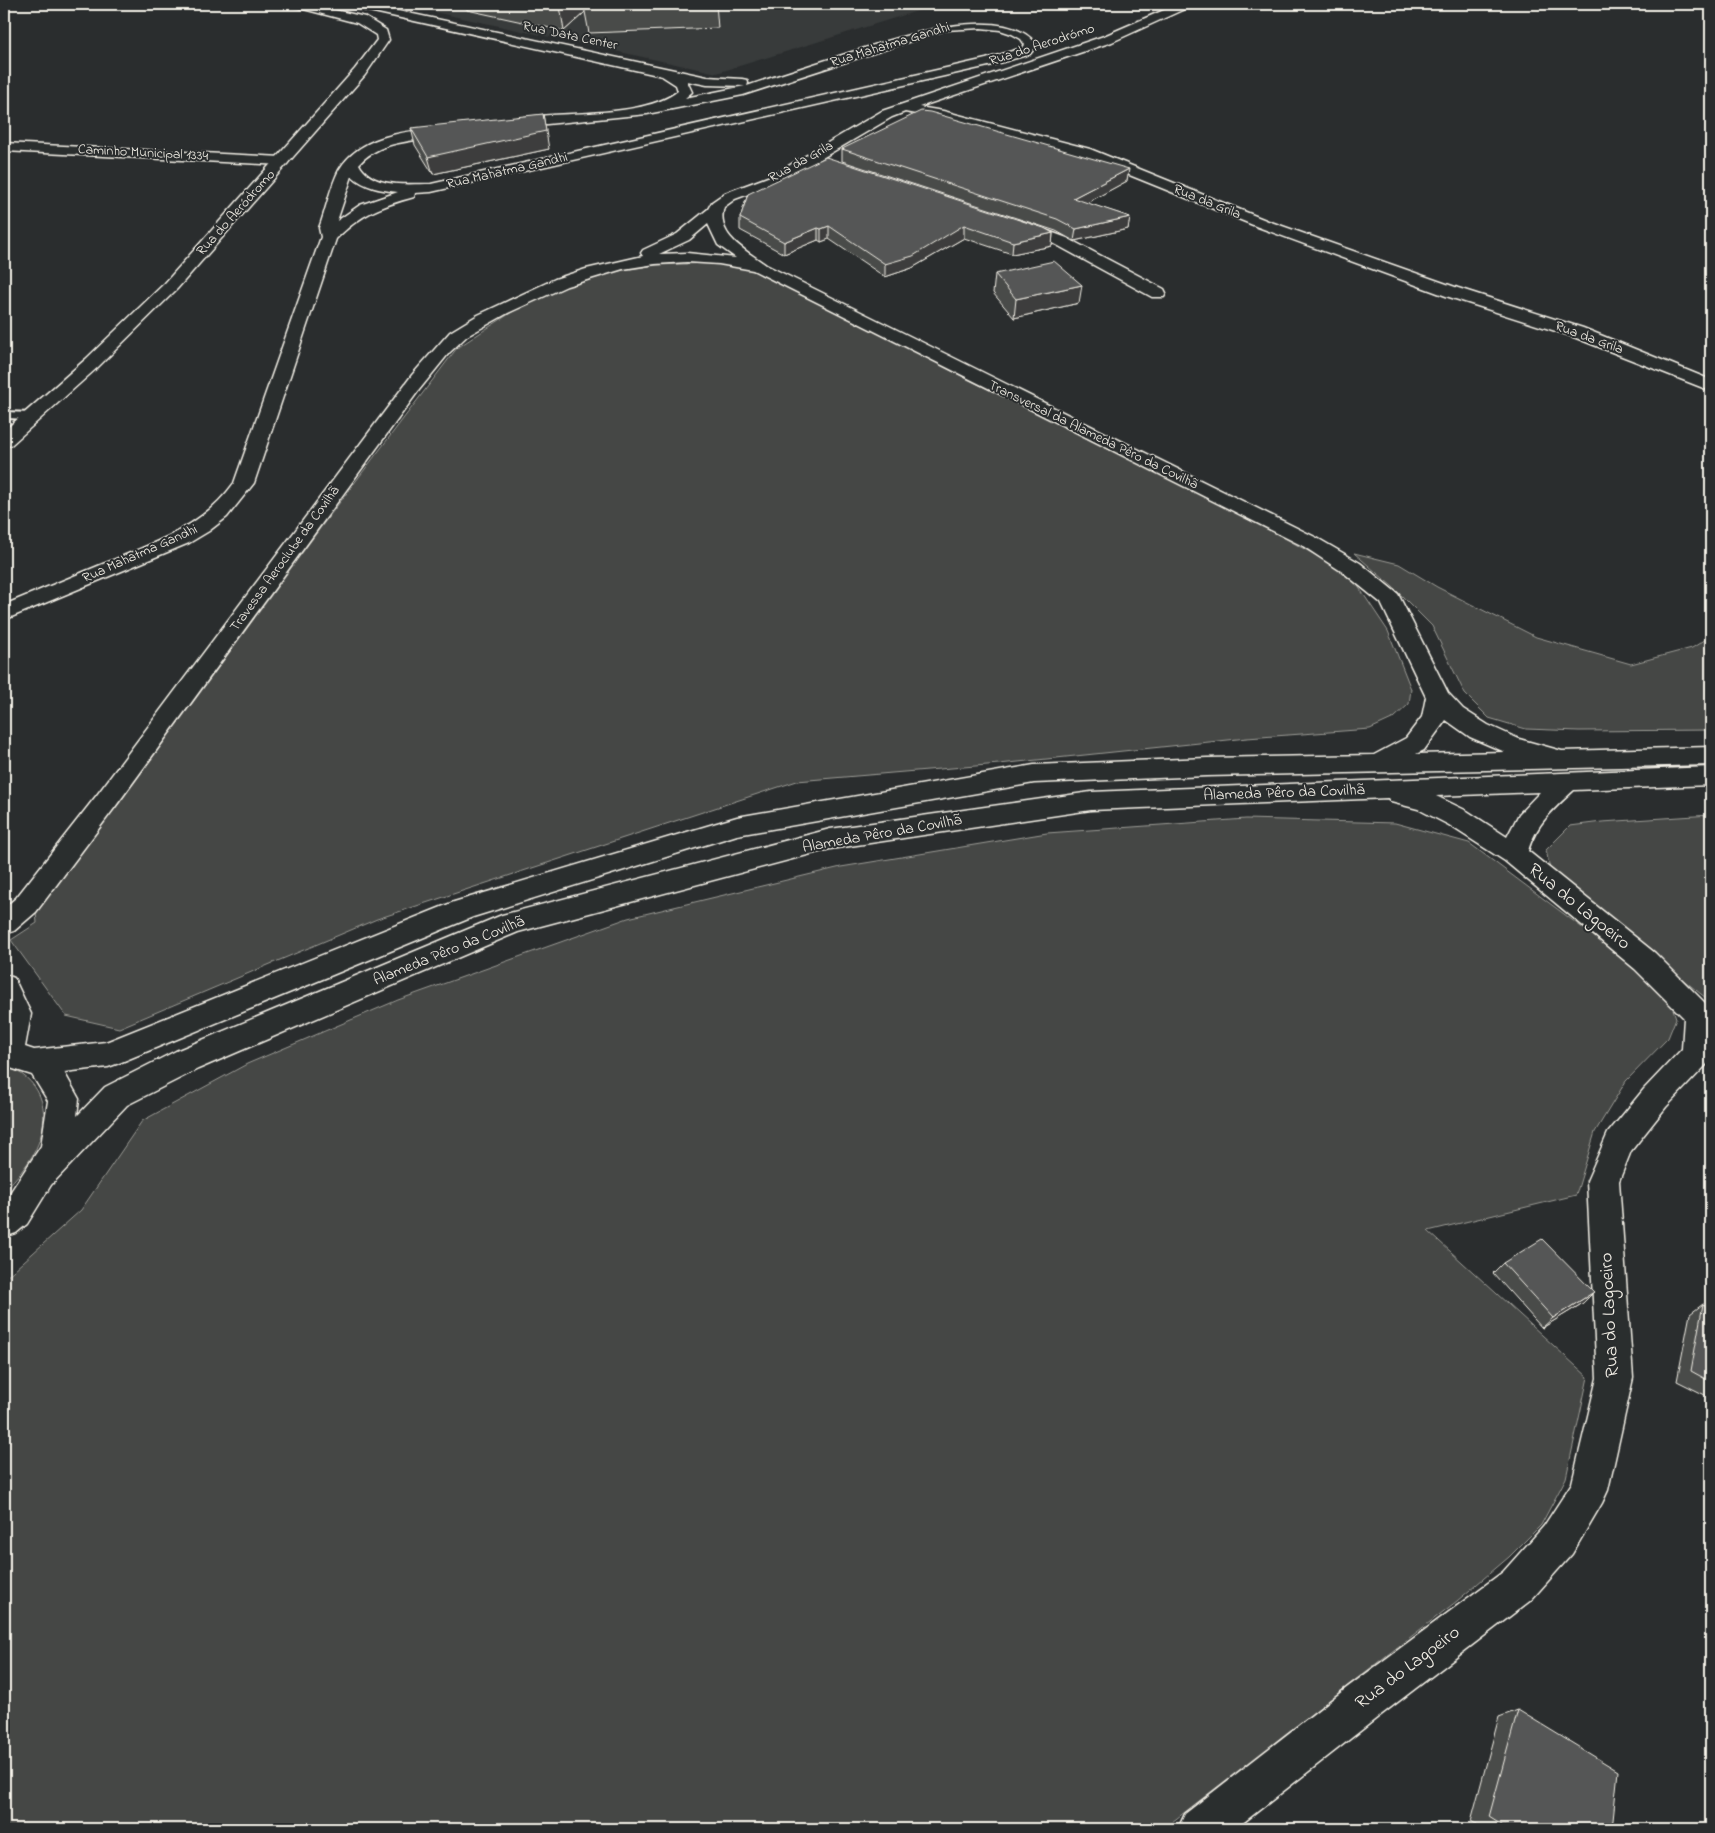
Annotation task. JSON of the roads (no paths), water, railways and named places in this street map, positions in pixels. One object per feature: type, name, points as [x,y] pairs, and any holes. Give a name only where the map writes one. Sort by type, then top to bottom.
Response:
[{"type":"street","name":"Rua do Aeródromo","points":[[4,441],[92,363],[171,286],[360,72],[383,40],[382,33],[361,20],[296,4]]},
{"type":"street","name":"Rua Data Center","points":[[351,4],[666,73],[728,83],[778,80]]},
{"type":"street","name":"Rua do Aerodrómo","points":[[904,108],[1108,39],[1188,4]]},
{"type":"street","name":"Rua Mahatma Gandhi","points":[[4,613],[177,541],[212,520],[231,502],[244,483],[329,237],[359,209],[379,201],[431,188],[989,62],[1026,51],[1031,45],[1026,37],[1016,31],[1001,27],[960,24],[944,27],[735,93],[647,110],[493,126]]},
{"type":"street","name":"Rua Data Center","points":[[647,110],[683,97],[685,92],[682,83],[666,73]]},
{"type":"street","name":"Rua da Grila","points":[[715,211],[717,205],[730,196],[778,178],[873,120],[904,108],[943,115],[1085,152],[1263,224],[1452,292],[1577,332],[1711,386]]},
{"type":"street","name":"Rua Mahatma Gandhi","points":[[329,237],[327,228],[346,171],[356,157],[386,141],[466,129]]},
{"type":"street","name":"Caminho Municipal 1334","points":[[4,147],[282,161]]},
{"type":"street","points":[[812,157],[831,163]]},
{"type":"street","name":"Rua Mahatma Gandhi","points":[[352,164],[353,170],[360,176],[379,186],[431,188]]},
{"type":"street","points":[[715,211],[716,228],[724,242]]},
{"type":"street","name":"Travessa Aeroclube da Covilhã","points":[[671,252],[715,211]]},
{"type":"street","points":[[1002,220],[1050,236],[1158,293]]},
{"type":"street","name":"Travessa Aeroclube da Covilhã","points":[[4,923],[26,905],[100,809],[438,353],[458,334],[514,303],[553,286],[620,265],[671,252],[700,252],[724,242]]},
{"type":"street","name":"Transversal da Alameda Pêro da Covilhã","points":[[724,242],[760,268],[1310,542],[1352,568],[1390,599],[1438,697],[1454,715],[1479,731],[1565,770]]},
{"type":"street","name":"Travessa Aeroclube da Covilhã","points":[[671,252],[760,268]]},
{"type":"street","points":[[1378,763],[1415,744],[1434,719],[1438,697]]},
{"type":"street","name":"Alameda Pêro da Covilhã","points":[[40,1175],[116,1096],[187,1060],[512,923],[830,839],[1091,801],[1374,790],[1711,756]]},
{"type":"street","name":"Alameda Pêro da Covilhã","points":[[16,1057],[108,1054],[464,909],[736,826],[1034,774],[1378,763],[1711,776]]},
{"type":"street","name":"Rua do Lagoeiro","points":[[1514,854],[1527,821],[1541,806],[1565,770]]},
{"type":"street","name":"Rua do Lagoeiro","points":[[1200,1829],[1363,1702],[1517,1586],[1558,1540],[1590,1490],[1615,1378],[1603,1181],[1619,1143],[1655,1098],[1697,1054],[1699,1014],[1645,961],[1514,854],[1458,818],[1424,801],[1374,790]]},
{"type":"street","points":[[4,986],[16,1014],[16,1057],[43,1066],[64,1099],[56,1150],[15,1214],[4,1222]]},
{"type":"lane","points":[[4,415],[32,416]]}]
